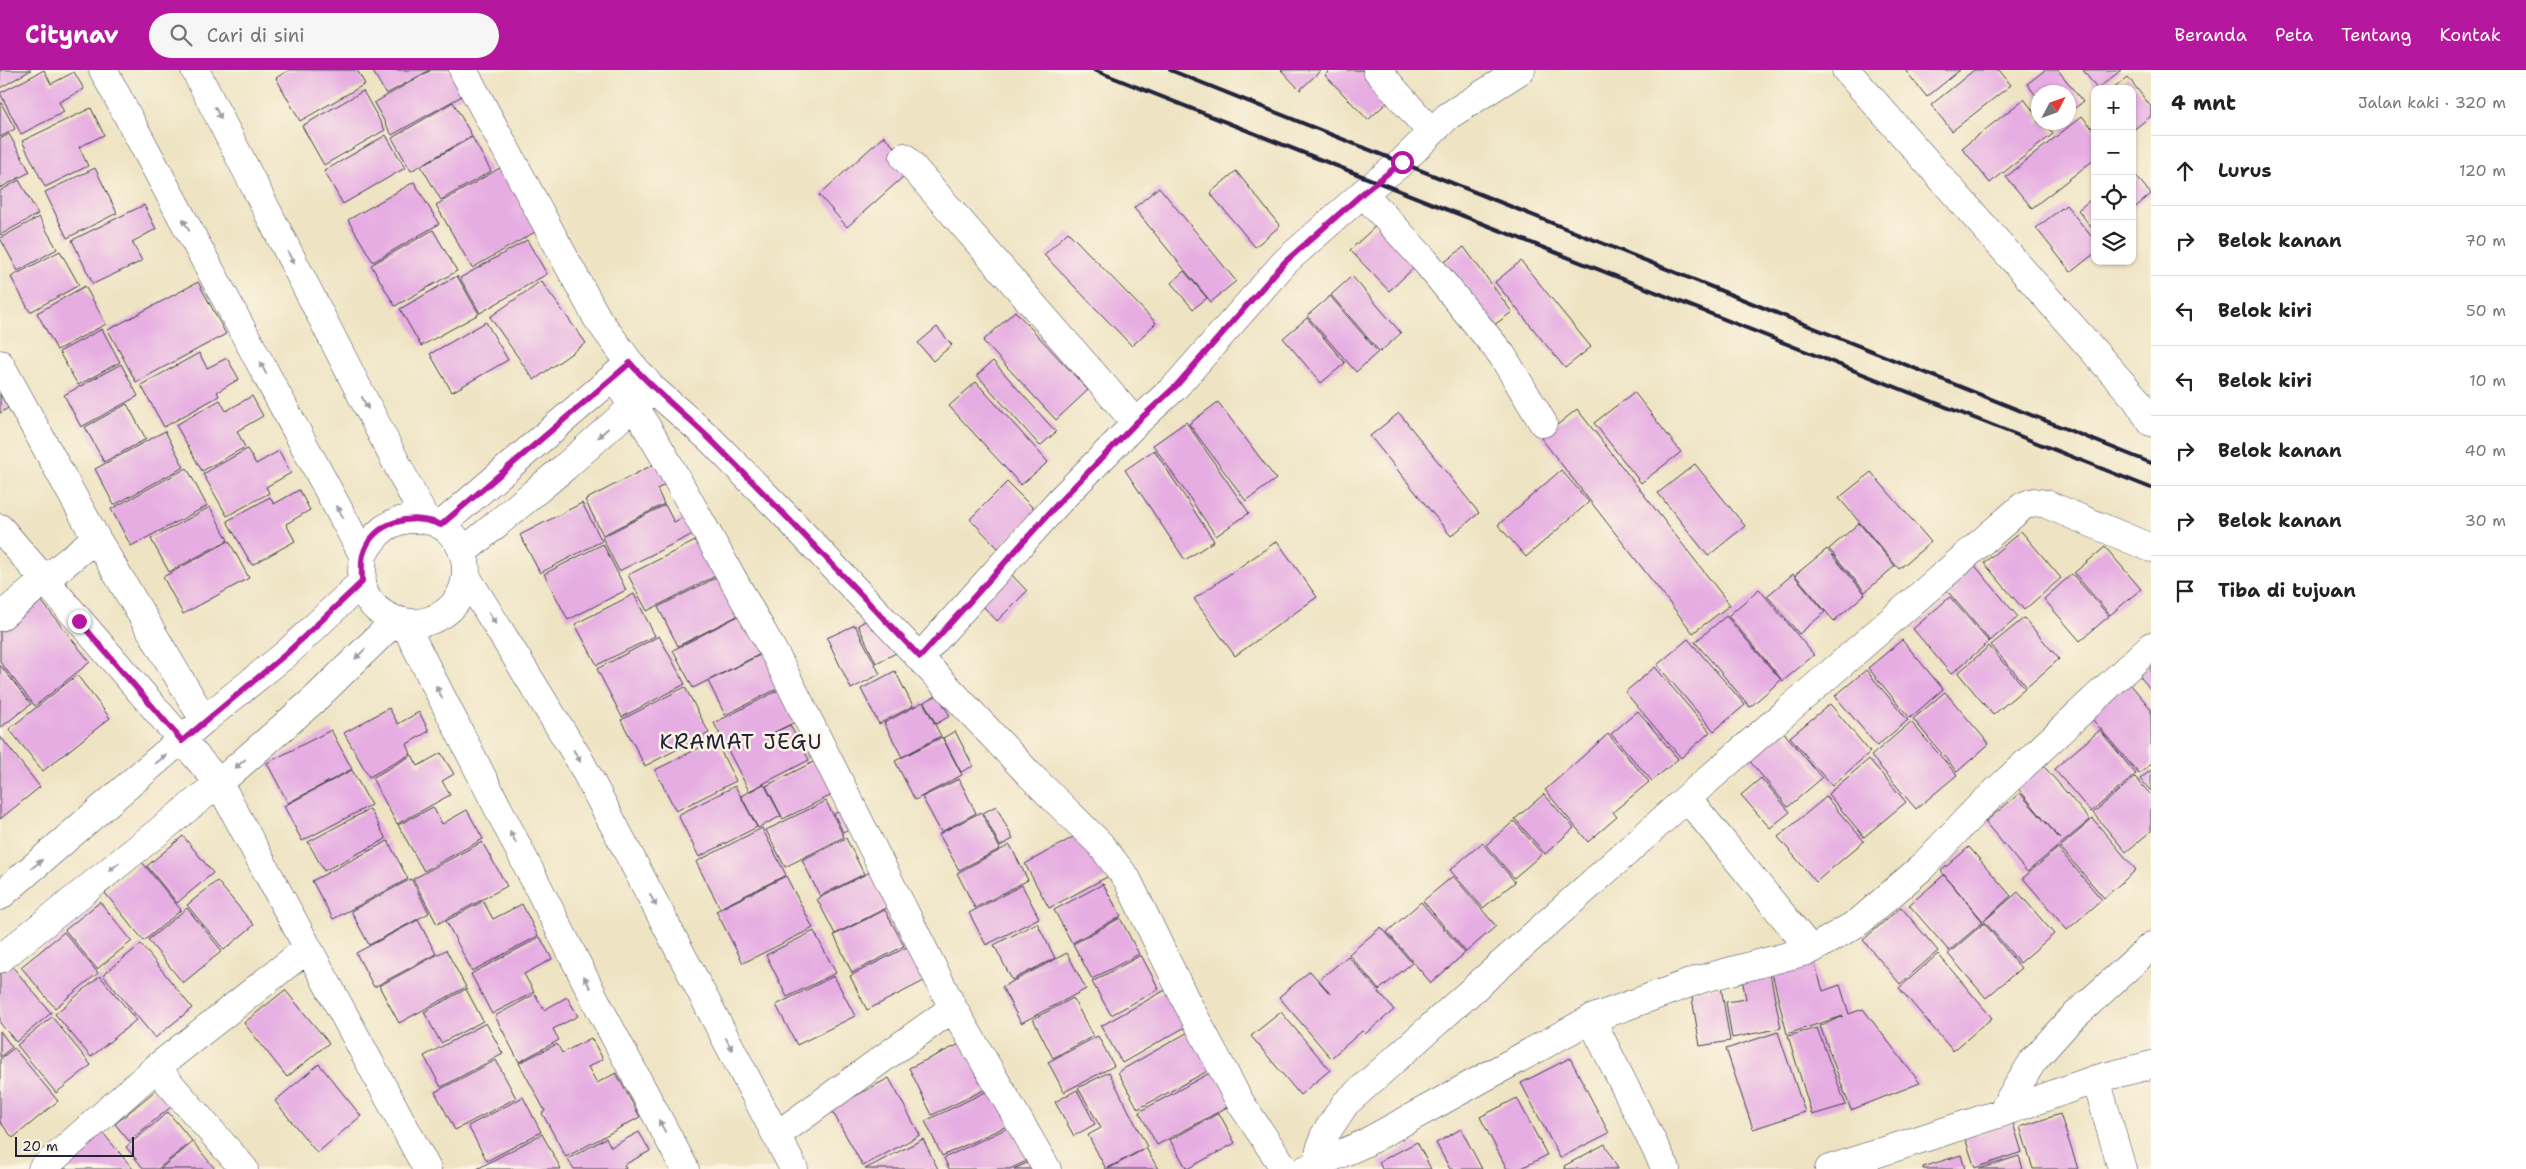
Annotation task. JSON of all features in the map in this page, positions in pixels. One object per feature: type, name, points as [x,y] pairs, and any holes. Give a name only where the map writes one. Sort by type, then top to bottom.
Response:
[{"type":"street","points":[[103,70],[363,554]]},
{"type":"street","points":[[195,70],[433,522],[454,537],[465,564],[579,759],[794,1169]]},
{"type":"street","points":[[463,70],[597,318],[621,370],[644,397],[953,1008],[1047,1169]]},
{"type":"street","points":[[1377,70],[1431,132]]},
{"type":"street","points":[[920,657],[1062,499],[1136,423],[1176,386],[1285,262],[1363,193],[1402,162],[1448,116],[1521,70]]},
{"type":"street","points":[[1846,70],[2129,391],[2151,422]]},
{"type":"street","points":[[904,157],[1136,423]]},
{"type":"street","points":[[1363,193],[1426,262],[1502,355],[1544,423]]},
{"type":"street","points":[[0,364],[96,538],[204,720]]},
{"type":"street","points":[[621,370],[433,522],[405,519],[387,525],[373,538],[363,554],[362,582],[374,606],[400,622],[421,623],[438,618],[452,608],[462,593],[465,564],[644,397]]},
{"type":"street","points":[[644,397],[684,414],[716,445],[1028,772],[1100,844],[1127,879],[1185,999],[1240,1102],[1285,1169]]},
{"type":"street","points":[[1311,1166],[1324,1136],[1345,1104],[1687,798],[2028,503],[2046,504],[2151,548]]},
{"type":"street","points":[[0,528],[219,783],[427,1169]]},
{"type":"street","points":[[0,617],[96,538]]},
{"type":"street","points":[[0,896],[182,741],[204,720],[286,654],[362,582]]},
{"type":"street","points":[[0,959],[219,783],[400,622]]},
{"type":"street","points":[[400,622],[685,1169]]},
{"type":"street","points":[[1311,1166],[1363,1144],[1591,1019],[1701,979],[1811,950],[1859,922],[1914,874],[1977,809],[2151,646]]},
{"type":"street","points":[[1687,798],[1811,950]]},
{"type":"street","points":[[2001,1112],[2039,1054],[2067,1023],[2151,946]]},
{"type":"street","points":[[42,1169],[156,1068],[308,948]]},
{"type":"street","points":[[777,1135],[953,1008]]},
{"type":"street","points":[[1591,1019],[1666,1169]]},
{"type":"street","points":[[1829,1169],[2096,1080],[2151,1065]]},
{"type":"street","points":[[156,1068],[244,1169]]},
{"type":"street","points":[[2096,1080],[2122,1169]]},
{"type":"building","points":[[0,70],[31,70],[0,88]]},
{"type":"building","points":[[44,70],[51,84],[74,72],[84,89],[59,102],[64,112],[21,134],[0,93]]},
{"type":"building","points":[[289,70],[357,70],[365,84],[300,121],[276,78]]},
{"type":"building","points":[[372,70],[430,70],[386,94]]},
{"type":"building","points":[[431,70],[456,70],[469,92],[392,135],[374,103]]},
{"type":"building","points":[[1281,70],[1321,70],[1300,90]]},
{"type":"building","points":[[1330,70],[1369,70],[1394,96],[1368,120],[1325,75]]},
{"type":"building","points":[[1905,70],[1960,70],[1927,97]]},
{"type":"building","points":[[1974,70],[1999,70],[2011,85],[1952,131],[1931,105]]},
{"type":"building","points":[[2045,70],[2058,70],[2070,85],[2031,85],[2031,89],[2027,84]]},
{"type":"building","points":[[2083,70],[2121,70],[2102,85],[2094,85]]},
{"type":"building","points":[[2128,77],[2134,85],[2118,85]]},
{"type":"building","points":[[2136,87],[2151,107],[2151,116],[2136,128]]},
{"type":"building","points":[[363,91],[385,130],[324,165],[302,126]]},
{"type":"building","points":[[2076,93],[2083,102],[2076,107]]},
{"type":"building","points":[[2024,99],[2031,108],[2031,130],[2050,130],[2053,134],[1990,183],[1962,148]]},
{"type":"building","points":[[0,101],[15,129],[0,137]]},
{"type":"building","points":[[453,102],[472,136],[411,171],[392,138]]},
{"type":"building","points":[[91,108],[104,135],[79,147],[88,166],[45,187],[22,141]]},
{"type":"building","points":[[2082,116],[2091,127],[2091,162],[2032,208],[2006,177],[2065,130],[2076,130],[2076,121]]},
{"type":"building","points":[[9,134],[30,172],[0,188],[0,139]]},
{"type":"building","points":[[386,135],[405,168],[343,204],[324,171]]},
{"type":"building","points":[[884,136],[913,168],[847,227],[819,195]]},
{"type":"building","points":[[472,137],[491,171],[441,200],[421,166]]},
{"type":"building","points":[[505,165],[542,228],[472,268],[436,205]]},
{"type":"building","points":[[95,168],[117,213],[67,238],[45,192]]},
{"type":"building","points":[[1236,171],[1280,226],[1255,247],[1210,193]]},
{"type":"building","points":[[2136,176],[2151,194],[2136,207]]},
{"type":"building","points":[[19,180],[38,214],[0,235],[0,191]]},
{"type":"building","points":[[414,182],[439,224],[373,262],[348,220]]},
{"type":"building","points":[[1159,187],[1236,281],[1211,302],[1134,208]]},
{"type":"building","points":[[2091,199],[2091,227],[2078,210]]},
{"type":"building","points":[[144,205],[156,229],[132,242],[142,261],[93,284],[72,240]]},
{"type":"building","points":[[2066,205],[2091,236],[2091,256],[2071,272],[2036,228]]},
{"type":"building","points":[[39,217],[57,249],[18,271],[0,238]]},
{"type":"building","points":[[1380,222],[1418,264],[1389,291],[1350,250]]},
{"type":"building","points":[[433,230],[457,271],[395,306],[371,265]]},
{"type":"building","points":[[1068,232],[1156,323],[1132,346],[1044,255]]},
{"type":"building","points":[[527,240],[547,274],[480,313],[460,278]]},
{"type":"building","points":[[1464,247],[1512,312],[1490,328],[1442,264]]},
{"type":"building","points":[[60,251],[79,285],[30,312],[11,277]]},
{"type":"building","points":[[1521,261],[1591,347],[1565,368],[1495,282]]},
{"type":"building","points":[[1184,271],[1207,298],[1193,309],[1171,283]]},
{"type":"building","points":[[457,276],[479,314],[421,346],[400,309]]},
{"type":"building","points":[[1352,276],[1401,333],[1380,352],[1331,295]]},
{"type":"building","points":[[541,281],[586,343],[534,380],[490,317]]},
{"type":"building","points":[[198,282],[226,334],[136,382],[108,330]]},
{"type":"building","points":[[85,286],[106,324],[57,350],[37,313]]},
{"type":"building","points":[[1330,296],[1378,352],[1356,372],[1307,316]]},
{"type":"building","points":[[1015,311],[1088,390],[1056,420],[983,341]]},
{"type":"building","points":[[1307,318],[1345,363],[1321,383],[1283,338]]},
{"type":"building","points":[[486,322],[508,360],[452,392],[430,354]]},
{"type":"building","points":[[937,327],[952,345],[933,361],[918,343]]},
{"type":"building","points":[[102,329],[120,362],[78,385],[59,352]]},
{"type":"building","points":[[199,353],[207,368],[227,358],[239,379],[217,392],[219,396],[164,427],[141,385]]},
{"type":"building","points":[[993,361],[1056,432],[1040,446],[977,375]]},
{"type":"building","points":[[121,364],[138,396],[81,427],[64,395]]},
{"type":"building","points":[[976,382],[1048,462],[1021,485],[949,406]]},
{"type":"building","points":[[1634,392],[1681,452],[1641,483],[1594,423]]},
{"type":"building","points":[[0,394],[8,408],[0,413]]},
{"type":"building","points":[[252,396],[263,416],[237,431],[245,447],[202,471],[176,425],[220,400],[226,411]]},
{"type":"building","points":[[1218,402],[1276,479],[1246,501],[1189,424]]},
{"type":"building","points":[[127,404],[146,439],[104,462],[85,427]]},
{"type":"building","points":[[1577,409],[1730,605],[1693,633],[1541,438]]},
{"type":"building","points":[[1399,413],[1479,513],[1451,536],[1370,436]]},
{"type":"building","points":[[1186,422],[1249,513],[1216,536],[1153,445]]},
{"type":"building","points":[[165,431],[184,467],[114,505],[95,469]]},
{"type":"building","points":[[247,449],[256,464],[279,451],[291,473],[266,487],[269,493],[227,516],[203,474]]},
{"type":"building","points":[[1154,450],[1214,541],[1185,560],[1125,470]]},
{"type":"building","points":[[662,460],[672,481],[657,489],[664,504],[603,535],[585,500]]},
{"type":"building","points":[[1695,464],[1745,526],[1708,556],[1658,493]]},
{"type":"building","points":[[187,468],[207,506],[131,546],[111,509]]},
{"type":"building","points":[[1561,470],[1589,502],[1526,557],[1498,525]]},
{"type":"building","points":[[1871,472],[1931,542],[1899,569],[1839,498]]},
{"type":"building","points":[[1007,482],[1036,511],[998,548],[970,519]]},
{"type":"building","points":[[299,490],[310,510],[286,524],[295,541],[252,565],[227,521],[270,497],[274,504]]},
{"type":"building","points":[[582,503],[602,541],[540,573],[520,535]]},
{"type":"building","points":[[665,505],[674,522],[694,512],[703,529],[619,571],[602,537]]},
{"type":"building","points":[[210,507],[228,540],[169,572],[151,539]]},
{"type":"building","points":[[1859,523],[1895,566],[1865,592],[1829,549]]},
{"type":"building","points":[[2021,531],[2061,578],[2024,610],[1984,563]]},
{"type":"building","points":[[703,537],[721,573],[647,611],[628,575]]},
{"type":"building","points":[[229,541],[249,578],[183,614],[163,577]]},
{"type":"building","points":[[1277,541],[1317,597],[1235,656],[1194,599]]},
{"type":"building","points":[[603,544],[626,590],[568,620],[544,574]]},
{"type":"building","points":[[2105,547],[2141,589],[2110,615],[2074,573]]},
{"type":"building","points":[[1827,549],[1865,594],[1834,621],[1795,575]]},
{"type":"building","points":[[1972,562],[2018,617],[1990,641],[1943,586]]},
{"type":"building","points":[[1009,572],[1027,591],[997,621],[978,601]]},
{"type":"building","points":[[1793,574],[1825,612],[1799,634],[1767,596]]},
{"type":"building","points":[[2072,574],[2109,616],[2080,641],[2044,599]]},
{"type":"building","points":[[719,576],[739,615],[678,646],[658,607]]},
{"type":"building","points":[[1759,589],[1814,655],[1783,681],[1728,616]]},
{"type":"building","points":[[35,593],[90,662],[35,706],[0,662],[0,621]]},
{"type":"building","points":[[634,594],[655,636],[597,665],[575,624]]},
{"type":"building","points":[[1950,597],[1989,642],[1951,674],[1913,629]]},
{"type":"building","points":[[748,611],[768,650],[693,688],[673,650]]},
{"type":"building","points":[[877,615],[896,653],[876,663],[858,625]]},
{"type":"building","points":[[1726,616],[1781,680],[1750,707],[1695,642]]},
{"type":"building","points":[[2024,618],[2059,659],[2027,687],[1991,645]]},
{"type":"building","points":[[855,625],[880,674],[851,689],[827,638]]},
{"type":"building","points":[[659,636],[685,684],[622,717],[597,669]]},
{"type":"building","points":[[1688,639],[1745,705],[1714,731],[1657,665]]},
{"type":"building","points":[[1902,640],[1943,689],[1910,718],[1868,668]]},
{"type":"building","points":[[1989,646],[2025,688],[1993,715],[1958,673]]},
{"type":"building","points":[[768,651],[785,685],[725,715],[708,681]]},
{"type":"building","points":[[2151,663],[2151,690],[2138,674]]},
{"type":"building","points":[[0,665],[31,704],[0,728]]},
{"type":"building","points":[[1655,667],[1710,732],[1681,758],[1625,692]]},
{"type":"building","points":[[1866,670],[1908,720],[1877,746],[1835,696]]},
{"type":"building","points":[[895,671],[913,706],[879,724],[861,689]]},
{"type":"building","points":[[77,675],[110,718],[43,771],[9,729]]},
{"type":"building","points":[[2126,679],[2151,709],[2151,764],[2139,774],[2086,712]]},
{"type":"building","points":[[685,687],[709,733],[645,766],[621,720]]},
{"type":"building","points":[[779,690],[795,722],[767,736],[790,725],[809,760],[749,791],[714,723]]},
{"type":"building","points":[[1945,692],[1989,744],[1957,772],[1913,719]]},
{"type":"building","points":[[938,695],[950,716],[936,724],[924,702]]},
{"type":"building","points":[[923,702],[941,736],[902,757],[884,723]]},
{"type":"building","points":[[1830,704],[1870,752],[1832,786],[1790,737]]},
{"type":"building","points":[[389,708],[398,724],[419,712],[429,731],[407,744],[411,754],[369,777],[344,733]]},
{"type":"building","points":[[1638,711],[1678,759],[1652,781],[1611,734]]},
{"type":"building","points":[[1911,722],[1957,775],[1916,809],[1871,756]]},
{"type":"building","points":[[1781,729],[1822,778],[1788,807],[1747,758]]},
{"type":"building","points":[[331,730],[352,769],[288,803],[267,763]]},
{"type":"building","points":[[2100,730],[2136,774],[2091,812],[2054,769]]},
{"type":"building","points":[[955,731],[973,766],[961,772],[943,738]]},
{"type":"building","points":[[1608,734],[1649,782],[1613,812],[1617,817],[1588,842],[1545,790]]},
{"type":"building","points":[[0,736],[40,787],[0,819]]},
{"type":"building","points":[[942,737],[962,775],[915,800],[895,761]]},
{"type":"building","points":[[715,740],[736,781],[676,811],[655,770]]},
{"type":"building","points":[[441,753],[454,774],[442,781],[450,795],[397,824],[372,778],[412,755],[418,766]]},
{"type":"building","points":[[825,756],[842,790],[783,819],[766,786]]},
{"type":"building","points":[[1869,759],[1906,802],[1864,837],[1828,794]]},
{"type":"building","points":[[2042,764],[2090,820],[2027,872],[1985,822],[2020,793],[2060,839],[2016,786]]},
{"type":"building","points":[[352,770],[371,805],[302,841],[284,806]]},
{"type":"building","points":[[2151,770],[2151,791],[2140,779]]},
{"type":"building","points":[[2135,777],[2151,795],[2151,831],[2126,852],[2093,813]]},
{"type":"building","points":[[1761,778],[1790,812],[1770,828],[1741,795]]},
{"type":"building","points":[[959,779],[976,813],[941,832],[922,797]]},
{"type":"building","points":[[764,784],[781,816],[758,828],[741,796]]},
{"type":"building","points":[[735,786],[757,827],[699,857],[678,815]]},
{"type":"building","points":[[1544,794],[1574,828],[1545,854],[1515,819]]},
{"type":"building","points":[[1826,797],[1864,841],[1816,882],[1778,837]]},
{"type":"building","points":[[826,801],[844,837],[785,867],[766,830]]},
{"type":"building","points":[[851,805],[860,823],[843,832],[834,814]]},
{"type":"building","points":[[996,806],[1013,839],[1000,846],[983,813]]},
{"type":"building","points":[[433,807],[442,824],[467,810],[483,839],[424,871],[398,825]]},
{"type":"building","points":[[370,809],[386,839],[324,871],[308,842]]},
{"type":"building","points":[[981,812],[1000,849],[959,870],[939,834]]},
{"type":"building","points":[[2093,819],[2136,870],[2104,898],[2060,847]]},
{"type":"building","points":[[1514,821],[1542,854],[1514,878],[1486,845]]},
{"type":"building","points":[[762,828],[786,875],[720,908],[696,862]]},
{"type":"building","points":[[1084,831],[1109,876],[1049,908],[1025,864]]},
{"type":"building","points":[[183,836],[213,873],[177,903],[147,866]]},
{"type":"building","points":[[846,838],[864,874],[820,896],[802,860]]},
{"type":"building","points":[[388,841],[408,879],[333,919],[312,881]]},
{"type":"building","points":[[482,842],[507,886],[437,924],[413,879]]},
{"type":"building","points":[[1482,843],[1515,882],[1483,908],[1450,870]]},
{"type":"building","points":[[1010,845],[1028,880],[975,908],[957,873]]},
{"type":"building","points":[[1969,847],[2011,896],[1983,921],[1941,871]]},
{"type":"building","points":[[2058,848],[2102,900],[2067,930],[2023,878]]},
{"type":"building","points":[[142,862],[181,910],[144,941],[105,893]]},
{"type":"building","points":[[874,870],[892,905],[835,934],[817,899]]},
{"type":"building","points":[[1944,875],[1983,922],[1949,951],[1909,905]]},
{"type":"building","points":[[786,876],[813,928],[743,963],[716,911]]},
{"type":"building","points":[[1453,876],[1496,926],[1466,952],[1423,901]]},
{"type":"building","points":[[411,879],[429,913],[369,945],[351,911]]},
{"type":"building","points":[[217,881],[254,925],[224,950],[187,905]]},
{"type":"building","points":[[1103,884],[1121,916],[1072,943],[1054,910]]},
{"type":"building","points":[[1022,885],[1039,918],[986,945],[969,913]]},
{"type":"building","points":[[2018,892],[2054,934],[2020,963],[1984,921]]},
{"type":"building","points":[[483,901],[493,919],[522,904],[538,936],[472,971],[446,921]]},
{"type":"building","points":[[100,902],[132,941],[97,969],[65,930]]},
{"type":"building","points":[[1421,902],[1465,953],[1431,983],[1387,932]]},
{"type":"building","points":[[1901,907],[1938,951],[1900,984],[1863,940]]},
{"type":"building","points":[[187,908],[222,951],[183,983],[148,940]]},
{"type":"building","points":[[885,910],[904,946],[852,973],[834,935]]},
{"type":"building","points":[[1120,918],[1139,954],[1092,979],[1073,944]]},
{"type":"building","points":[[418,920],[436,954],[374,987],[356,953]]},
{"type":"building","points":[[1037,923],[1055,958],[1012,980],[994,945]]},
{"type":"building","points":[[1984,923],[2021,968],[1986,998],[1948,954]]},
{"type":"building","points":[[1381,927],[1412,963],[1379,990],[1349,954]]},
{"type":"building","points":[[814,931],[836,973],[787,997],[766,955]]},
{"type":"building","points":[[64,932],[98,973],[55,1008],[21,967]]},
{"type":"building","points":[[540,937],[552,959],[524,974],[534,992],[492,1014],[471,974]]},
{"type":"building","points":[[141,944],[192,1008],[155,1038],[103,975]]},
{"type":"building","points":[[909,946],[926,980],[867,1010],[850,976]]},
{"type":"building","points":[[446,950],[466,987],[399,1023],[379,986]]},
{"type":"building","points":[[1067,953],[1086,989],[1021,1023],[1002,987]]},
{"type":"building","points":[[1938,954],[1992,1018],[1953,1051],[1899,988]]},
{"type":"building","points":[[1141,955],[1159,989],[1111,1015],[1092,982]]},
{"type":"building","points":[[1348,956],[1394,1010],[1365,1034],[1362,1031],[1331,1058],[1279,997],[1310,971],[1330,994],[1319,980]]},
{"type":"building","points":[[1814,961],[1823,991],[1840,985],[1849,1014],[1863,1009],[1920,1083],[1851,1110],[1820,1026],[1843,1016],[1787,1034],[1772,973]]},
{"type":"building","points":[[11,965],[51,1013],[16,1042],[0,1023],[0,974]]},
{"type":"building","points":[[1770,974],[1781,1028],[1732,1038],[1726,1002],[1746,999],[1742,979]]},
{"type":"building","points":[[100,976],[136,1020],[91,1057],[55,1014]]},
{"type":"building","points":[[834,976],[855,1016],[797,1045],[776,1005]]},
{"type":"building","points":[[1721,987],[1730,1041],[1700,1046],[1691,992]]},
{"type":"building","points":[[1169,988],[1189,1025],[1122,1063],[1101,1026]]},
{"type":"building","points":[[466,989],[483,1021],[441,1043],[424,1012]]},
{"type":"building","points":[[285,990],[329,1043],[287,1077],[244,1023]]},
{"type":"building","points":[[535,994],[544,1010],[567,997],[578,1016],[553,1029],[559,1040],[519,1062],[495,1016]]},
{"type":"building","points":[[1073,998],[1093,1036],[1053,1058],[1033,1019]]},
{"type":"building","points":[[1281,1012],[1330,1070],[1300,1095],[1251,1036]]},
{"type":"building","points":[[52,1017],[91,1065],[56,1093],[17,1045]]},
{"type":"building","points":[[486,1023],[503,1054],[441,1087],[424,1056]]},
{"type":"building","points":[[1817,1028],[1846,1105],[1812,1115],[1788,1036]]},
{"type":"building","points":[[0,1031],[12,1047],[0,1057]]},
{"type":"building","points":[[1190,1031],[1211,1069],[1138,1109],[1118,1072]]},
{"type":"building","points":[[1778,1032],[1805,1112],[1753,1129],[1726,1049]]},
{"type":"building","points":[[1098,1036],[1114,1066],[1064,1092],[1048,1062]]},
{"type":"building","points":[[591,1038],[603,1059],[588,1067],[597,1083],[616,1073],[640,1117],[566,1157],[542,1113],[545,1111],[519,1063],[557,1044],[562,1053]]},
{"type":"building","points":[[964,1042],[986,1089],[932,1115],[909,1068]]},
{"type":"building","points":[[14,1048],[58,1101],[13,1138],[0,1122],[0,1059]]},
{"type":"building","points":[[1570,1058],[1609,1133],[1560,1158],[1521,1083]]},
{"type":"building","points":[[496,1060],[516,1098],[455,1130],[435,1092]]},
{"type":"building","points":[[319,1064],[361,1116],[317,1153],[275,1101]]},
{"type":"building","points":[[1215,1070],[1233,1104],[1157,1145],[1139,1112]]},
{"type":"building","points":[[1109,1072],[1147,1147],[1106,1169],[1088,1135],[1101,1128],[1078,1088]]},
{"type":"building","points":[[889,1078],[920,1135],[863,1166],[831,1109]]},
{"type":"building","points":[[163,1084],[177,1102],[129,1141],[115,1124]]},
{"type":"building","points":[[996,1087],[1013,1123],[942,1156],[925,1121]]},
{"type":"building","points":[[1077,1090],[1095,1124],[1074,1136],[1055,1102]]},
{"type":"building","points":[[523,1097],[541,1132],[487,1161],[468,1126]]},
{"type":"building","points":[[1517,1098],[1547,1155],[1520,1169],[1507,1169],[1480,1117]]},
{"type":"building","points":[[168,1112],[192,1141],[158,1169],[144,1169],[126,1147]]},
{"type":"building","points":[[1219,1113],[1235,1143],[1187,1169],[1170,1140]]},
{"type":"building","points":[[2060,1114],[2078,1169],[2033,1169],[2020,1127]]},
{"type":"building","points":[[1018,1123],[1035,1157],[1010,1169],[949,1169],[944,1158]]},
{"type":"building","points":[[2013,1123],[2022,1152],[1975,1168],[1965,1138]]},
{"type":"building","points":[[98,1127],[133,1169],[58,1169]]},
{"type":"building","points":[[1461,1129],[1482,1169],[1450,1169],[1436,1143]]},
{"type":"building","points":[[639,1132],[650,1151],[624,1165],[626,1169],[574,1169],[568,1159],[606,1138],[611,1147]]},
{"type":"building","points":[[542,1134],[561,1169],[477,1169]]},
{"type":"building","points":[[923,1139],[938,1169],[865,1169]]},
{"type":"building","points":[[193,1142],[215,1169],[160,1169]]},
{"type":"building","points":[[1417,1142],[1431,1169],[1382,1169],[1379,1162]]},
{"type":"building","points":[[1605,1144],[1618,1169],[1565,1169],[1564,1166]]},
{"type":"building","points":[[1146,1148],[1158,1169],[1108,1169]]},
{"type":"building","points":[[1961,1155],[1965,1169],[1923,1169],[1923,1167]]},
{"type":"building","points":[[2019,1156],[2023,1169],[1979,1169]]},
{"type":"building","points":[[1029,1162],[1032,1169],[1014,1169]]},
{"type":"railway","points":[[1094,70],[2151,488]]},
{"type":"railway","points":[[1170,70],[2151,463]]},
{"type":"district","name":"KRAMAT JEGU","points":[[741,742]]},
{"type":"route","points":[[79,621],[182,741],[204,720],[286,654],[362,582],[363,554],[373,538],[387,525],[405,519],[425,519],[441,525],[630,363],[653,389],[710,438],[920,657],[1100,458],[1176,386],[1285,262],[1363,193],[1402,162]]}]
